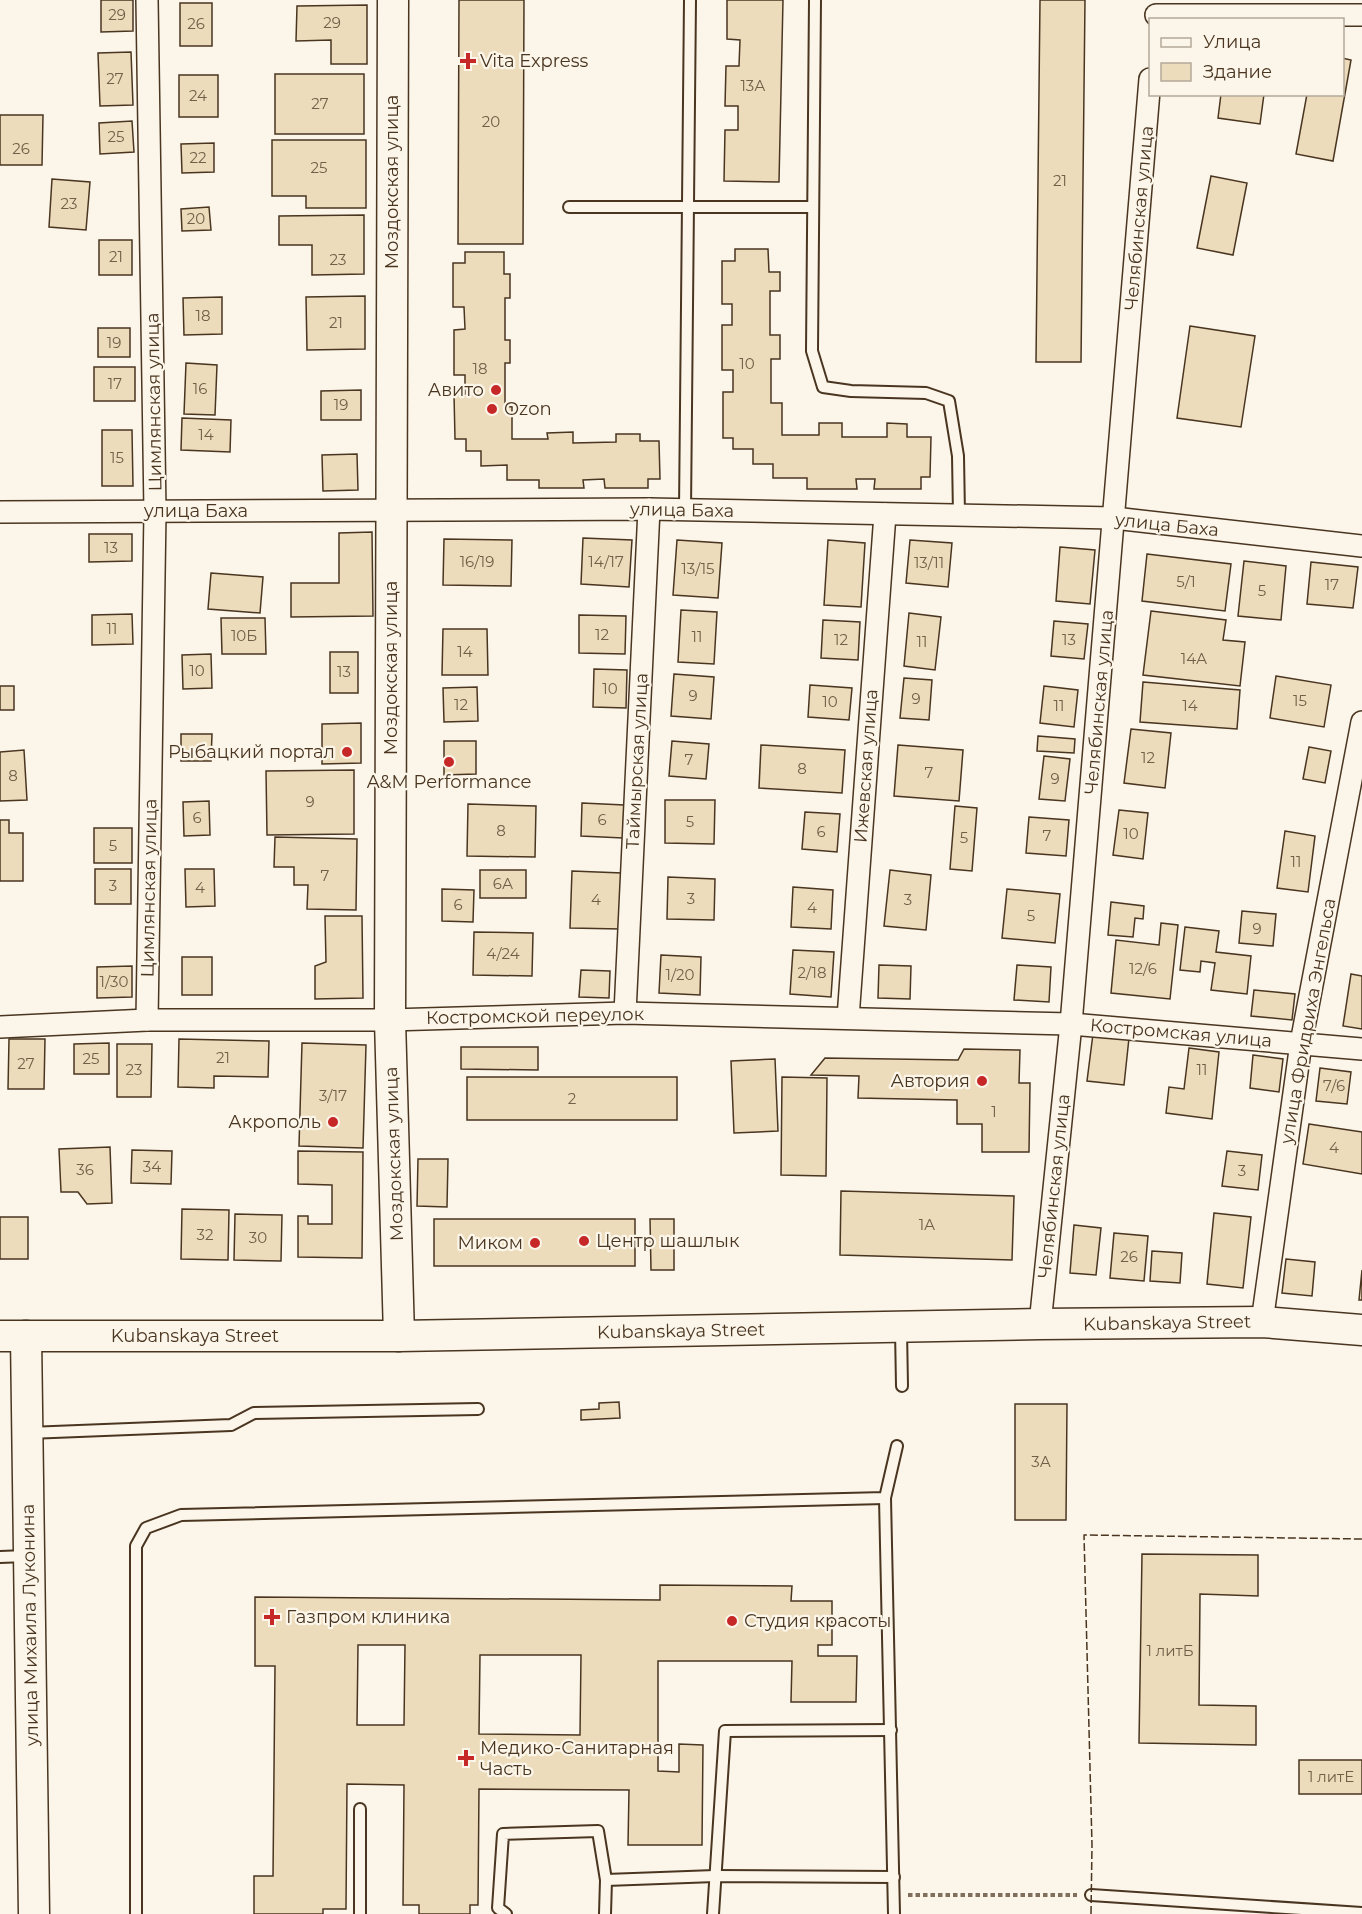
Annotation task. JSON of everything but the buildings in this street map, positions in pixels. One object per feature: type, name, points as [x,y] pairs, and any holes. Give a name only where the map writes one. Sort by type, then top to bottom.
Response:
[{"type":"main road","name":"Моздокская улица","points":[[393,0],[390,1020],[399,1336]]},
{"type":"main road","name":"Kubanskaya Street","points":[[13,1336],[399,1336],[1262,1322],[1362,1330]]},
{"type":"main road","name":"улица Михаила Луконина","points":[[13,1336],[28,1433],[34,1914]]},
{"type":"street","name":"Цимлянская улица","points":[[147,0],[155,512],[147,1020]]},
{"type":"street","points":[[1156,12],[1309,18]]},
{"type":"street","points":[[1344,19],[1360,20]]},
{"type":"street","name":"Челябинская улица","points":[[1040,1324],[1071,1024],[1149,92]]},
{"type":"street","name":"улица Баха","points":[[0,512],[649,509],[958,514],[1114,518],[1362,546]]},
{"type":"street","name":"Таймырская улица","points":[[625,1013],[649,509]]},
{"type":"street","name":"Ижевская улица","points":[[848,1018],[885,514]]},
{"type":"street","name":"улица Фридриха Энгельса","points":[[1262,1322],[1301,1043],[1360,748],[1362,722]]},
{"type":"street","name":"Костромской переулок","points":[[0,1027],[147,1020],[390,1020],[625,1013],[1071,1024]]},
{"type":"street","name":"Костромская улица","points":[[1071,1024],[1362,1049]]},
{"type":"lane","points":[[685,510],[690,0]]},
{"type":"lane","points":[[815,0],[812,351],[823,387],[851,391],[926,393],[949,401],[958,456],[958,514]]},
{"type":"lane","points":[[569,207],[813,207]]},
{"type":"lane","points":[[901,1327],[902,1386]]},
{"type":"lane","points":[[28,1433],[231,1425],[254,1413],[478,1409]]},
{"type":"lane","points":[[894,1914],[885,1498],[897,1446]]},
{"type":"lane","points":[[136,1914],[136,1546],[146,1528],[181,1515],[885,1498]]},
{"type":"lane","points":[[0,1557],[30,1556]]},
{"type":"lane","points":[[713,1914],[724,1731],[891,1730]]},
{"type":"lane","points":[[360,1809],[360,1914]]},
{"type":"lane","points":[[506,1914],[498,1908],[503,1834],[598,1831],[606,1880],[605,1914]]},
{"type":"lane","points":[[606,1880],[715,1876],[894,1877]]},
{"type":"lane","points":[[1091,1895],[1222,1909],[1362,1913]]},
{"type":"path","points":[[895,1896],[1091,1895]]},
{"type":"fence","points":[[1091,1914],[1092,1845],[1084,1535],[1362,1539]]},
{"type":"place","name":"Vita Express","points":[[468,61]]},
{"type":"place","name":"Авито","points":[[496,390]]},
{"type":"place","name":"Ozon","points":[[492,409]]},
{"type":"place","name":"Рыбацкий портал","points":[[347,752]]},
{"type":"place","name":"A&M Performance","points":[[449,762]]},
{"type":"place","name":"Автория","points":[[982,1081]]},
{"type":"place","name":"Акрополь","points":[[333,1122]]},
{"type":"place","name":"Центр шашлык","points":[[584,1241]]},
{"type":"place","name":"Миком","points":[[535,1243]]},
{"type":"place","name":"Газпром клиника","points":[[272,1617]]},
{"type":"place","name":"Студия красоты","points":[[732,1621]]},
{"type":"place","name":"Медико-Санитарная Часть","points":[[466,1758]]}]
